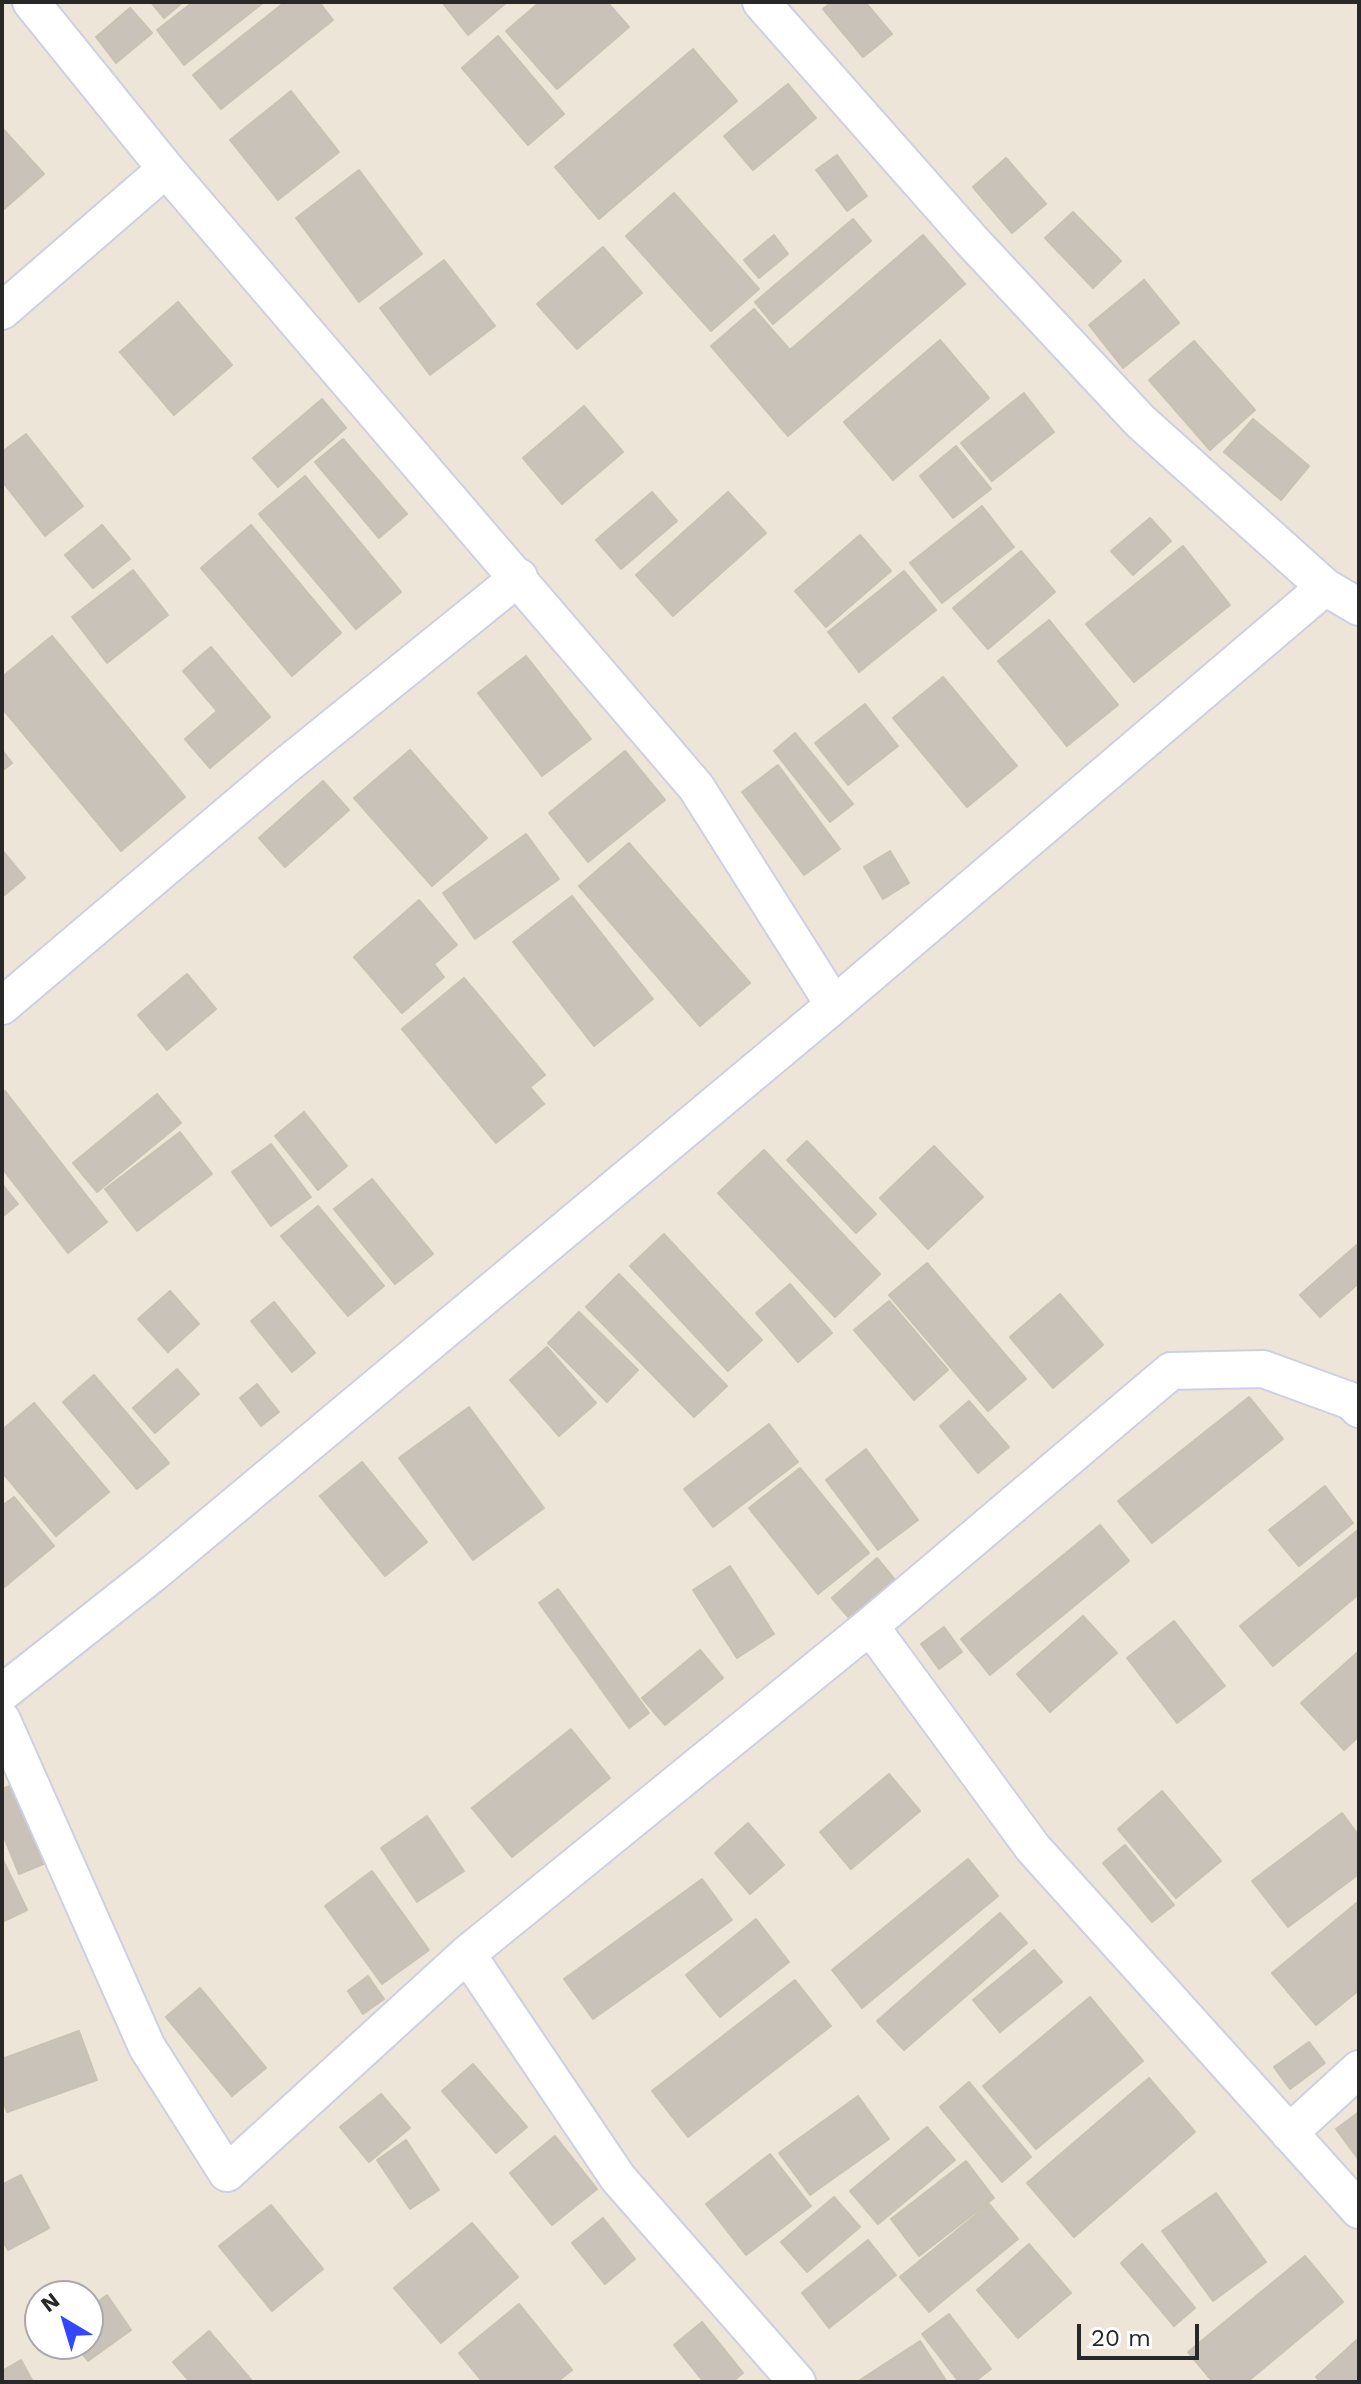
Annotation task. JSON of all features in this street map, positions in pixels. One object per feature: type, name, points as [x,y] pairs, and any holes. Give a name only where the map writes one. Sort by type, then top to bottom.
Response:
[{"type":"street","points":[[31,2],[166,169],[696,787],[834,1005]]},
{"type":"street","points":[[761,2],[972,241],[1140,421],[1325,587],[1359,607]]},
{"type":"street","points":[[2,311],[166,169]]},
{"type":"street","points":[[2,1006],[284,767],[519,577]]},
{"type":"street","points":[[2,1693],[155,1572],[834,1005],[1325,587]]},
{"type":"street","points":[[2,1720],[147,2047],[227,2173],[467,1954],[870,1626],[1171,1371],[1263,1369],[1351,1401],[1359,1409]]},
{"type":"street","points":[[870,1626],[1033,1848],[1359,2210]]},
{"type":"street","points":[[467,1954],[618,2178],[797,2382]]},
{"type":"street","points":[[1289,2133],[1359,2069]]},
{"type":"building","points":[[151,2],[183,2],[164,18]]},
{"type":"building","points":[[193,2],[264,2],[184,65],[157,30]]},
{"type":"building","points":[[285,2],[319,2],[333,20],[221,109],[193,75]]},
{"type":"building","points":[[442,2],[507,2],[468,35]]},
{"type":"building","points":[[540,2],[607,2],[629,27],[557,89],[506,31]]},
{"type":"building","points":[[832,2],[865,2],[892,34],[863,57],[823,9]]},
{"type":"building","points":[[130,8],[152,33],[116,63],[96,37]]},
{"type":"building","points":[[498,36],[564,114],[528,145],[462,68]]},
{"type":"building","points":[[693,49],[737,101],[599,219],[555,167]]},
{"type":"building","points":[[788,84],[816,118],[753,170],[724,136]]},
{"type":"building","points":[[291,91],[339,152],[278,200],[230,140]]},
{"type":"building","points":[[2,128],[44,174],[4,209],[2,207]]},
{"type":"building","points":[[837,155],[867,196],[847,211],[816,170]]},
{"type":"building","points":[[1006,158],[1046,204],[1012,233],[973,187]]},
{"type":"building","points":[[359,170],[422,254],[359,302],[296,218]]},
{"type":"building","points":[[674,193],[759,289],[711,331],[626,236]]},
{"type":"building","points":[[1073,212],[1121,261],[1093,288],[1045,238]]},
{"type":"building","points":[[853,219],[871,241],[773,324],[755,302]]},
{"type":"building","points":[[774,235],[788,254],[759,278],[744,260]]},
{"type":"building","points":[[923,235],[965,284],[788,436],[711,346],[754,309],[790,350]]},
{"type":"building","points":[[603,247],[642,293],[577,349],[537,304]]},
{"type":"building","points":[[444,260],[495,326],[430,375],[380,308]]},
{"type":"building","points":[[1144,280],[1179,323],[1123,368],[1089,325]]},
{"type":"building","points":[[178,302],[232,365],[174,415],[120,352]]},
{"type":"building","points":[[940,340],[989,398],[893,480],[844,422]]},
{"type":"building","points":[[1194,341],[1255,410],[1210,450],[1149,380]]},
{"type":"building","points":[[1024,393],[1054,432],[992,481],[961,443]]},
{"type":"building","points":[[322,399],[346,428],[278,487],[253,458]]},
{"type":"building","points":[[584,406],[623,452],[562,504],[523,458]]},
{"type":"building","points":[[1253,419],[1309,466],[1281,500],[1224,452]]},
{"type":"building","points":[[26,434],[83,506],[45,536],[2,481],[2,452]]},
{"type":"building","points":[[343,439],[407,514],[379,538],[315,462]]},
{"type":"building","points":[[956,446],[991,489],[953,518],[920,476]]},
{"type":"building","points":[[305,476],[401,592],[356,629],[259,514]]},
{"type":"building","points":[[652,492],[677,521],[621,569],[596,540]]},
{"type":"building","points":[[728,492],[766,533],[673,616],[636,575]]},
{"type":"building","points":[[982,506],[1014,547],[942,603],[910,563]]},
{"type":"building","points":[[1150,518],[1171,541],[1133,575],[1111,551]]},
{"type":"building","points":[[102,525],[130,559],[93,588],[65,555]]},
{"type":"building","points":[[251,525],[341,633],[292,676],[201,568]]},
{"type":"building","points":[[860,535],[891,571],[826,627],[795,591]]},
{"type":"building","points":[[1183,546],[1230,605],[1134,682],[1086,624]]},
{"type":"building","points":[[1021,551],[1055,592],[988,649],[953,608]]},
{"type":"building","points":[[133,570],[168,615],[107,663],[72,617]]},
{"type":"building","points":[[904,571],[936,610],[859,672],[828,632]]},
{"type":"building","points":[[1049,620],[1118,705],[1067,746],[998,661]]},
{"type":"building","points":[[52,636],[185,797],[121,851],[2,708],[2,677]]},
{"type":"building","points":[[211,647],[270,717],[210,768],[185,739],[217,711],[183,671]]},
{"type":"building","points":[[526,656],[591,739],[542,776],[478,693]]},
{"type":"building","points":[[943,677],[1017,766],[967,807],[893,718]]},
{"type":"building","points":[[865,704],[898,746],[848,785],[815,743]]},
{"type":"building","points":[[795,733],[853,804],[830,822],[774,751]]},
{"type":"building","points":[[2,750],[12,763],[2,771]]},
{"type":"building","points":[[410,750],[487,838],[432,886],[354,798]]},
{"type":"building","points":[[625,751],[665,800],[588,862],[549,813]]},
{"type":"building","points":[[778,765],[840,849],[804,875],[742,792]]},
{"type":"building","points":[[323,781],[349,810],[285,867],[259,838]]},
{"type":"building","points":[[526,834],[559,879],[475,939],[443,893]]},
{"type":"building","points":[[629,843],[750,983],[700,1026],[579,886]]},
{"type":"building","points":[[2,850],[25,878],[2,897]]},
{"type":"building","points":[[890,851],[909,883],[883,899],[864,867]]},
{"type":"building","points":[[572,896],[653,999],[594,1046],[513,942]]},
{"type":"building","points":[[419,900],[457,945],[434,964],[444,977],[402,1013],[354,957]]},
{"type":"building","points":[[187,974],[216,1009],[167,1050],[138,1015]]},
{"type":"building","points":[[464,978],[545,1075],[530,1087],[544,1104],[496,1143],[402,1029]]},
{"type":"building","points":[[5,1091],[107,1222],[68,1253],[2,1168],[2,1093]]},
{"type":"building","points":[[157,1094],[181,1123],[97,1192],[73,1163]]},
{"type":"building","points":[[304,1112],[347,1166],[318,1190],[275,1136]]},
{"type":"building","points":[[180,1132],[212,1174],[137,1231],[105,1189]]},
{"type":"building","points":[[807,1141],[876,1214],[856,1233],[787,1160]]},
{"type":"building","points":[[271,1144],[311,1197],[271,1226],[232,1172]]},
{"type":"building","points":[[934,1146],[983,1197],[928,1249],[880,1198]]},
{"type":"building","points":[[764,1150],[880,1274],[835,1317],[718,1193]]},
{"type":"building","points":[[372,1179],[433,1254],[395,1284],[334,1209]]},
{"type":"building","points":[[2,1184],[18,1204],[2,1217]]},
{"type":"building","points":[[318,1206],[384,1286],[348,1316],[281,1236]]},
{"type":"building","points":[[664,1234],[762,1340],[728,1371],[630,1266]]},
{"type":"building","points":[[1359,1243],[1359,1283],[1320,1317],[1300,1295]]},
{"type":"building","points":[[927,1263],[1026,1379],[988,1411],[889,1295]]},
{"type":"building","points":[[619,1274],[727,1386],[694,1417],[586,1307]]},
{"type":"building","points":[[790,1284],[832,1333],[798,1362],[756,1313]]},
{"type":"building","points":[[170,1291],[199,1324],[168,1352],[138,1319]]},
{"type":"building","points":[[1060,1294],[1103,1345],[1053,1388],[1010,1337]]},
{"type":"building","points":[[889,1301],[948,1370],[914,1400],[854,1330]]},
{"type":"building","points":[[274,1302],[315,1353],[292,1372],[251,1321]]},
{"type":"building","points":[[579,1312],[638,1370],[607,1402],[548,1343]]},
{"type":"building","points":[[547,1347],[596,1403],[559,1436],[510,1380]]},
{"type":"building","points":[[177,1369],[199,1394],[155,1433],[133,1408]]},
{"type":"building","points":[[94,1375],[169,1463],[137,1489],[63,1402]]},
{"type":"building","points":[[257,1384],[279,1412],[261,1426],[240,1398]]},
{"type":"building","points":[[1249,1397],[1283,1439],[1152,1543],[1118,1501]]},
{"type":"building","points":[[969,1401],[1009,1447],[978,1473],[940,1426]]},
{"type":"building","points":[[34,1403],[109,1492],[56,1536],[2,1472],[2,1430]]},
{"type":"building","points":[[469,1407],[544,1508],[473,1560],[399,1458]]},
{"type":"building","points":[[769,1424],[798,1462],[713,1527],[684,1489]]},
{"type":"building","points":[[866,1449],[918,1520],[878,1550],[826,1480]]},
{"type":"building","points":[[362,1462],[427,1542],[385,1576],[320,1496]]},
{"type":"building","points":[[800,1468],[869,1553],[818,1594],[749,1508]]},
{"type":"building","points":[[1325,1486],[1353,1523],[1299,1566],[1269,1530]]},
{"type":"building","points":[[14,1497],[54,1546],[2,1589],[2,1506]]},
{"type":"building","points":[[1100,1525],[1129,1561],[990,1675],[961,1639]]},
{"type":"building","points":[[1359,1529],[1359,1594],[1273,1666],[1240,1626]]},
{"type":"building","points":[[877,1558],[895,1580],[850,1619],[832,1598]]},
{"type":"building","points":[[730,1566],[774,1634],[737,1658],[693,1590]]},
{"type":"building","points":[[558,1589],[649,1713],[629,1728],[539,1603]]},
{"type":"building","points":[[1083,1616],[1117,1653],[1050,1712],[1017,1674]]},
{"type":"building","points":[[1174,1621],[1225,1686],[1177,1723],[1127,1658]]},
{"type":"building","points":[[944,1627],[962,1652],[939,1669],[921,1644]]},
{"type":"building","points":[[700,1650],[723,1678],[665,1725],[642,1698]]},
{"type":"building","points":[[1359,1651],[1359,1736],[1344,1750],[1301,1703]]},
{"type":"building","points":[[571,1729],[610,1778],[512,1857],[472,1808]]},
{"type":"building","points":[[889,1774],[920,1811],[851,1869],[820,1832]]},
{"type":"building","points":[[15,1784],[48,1862],[19,1874],[2,1832],[2,1789]]},
{"type":"building","points":[[1162,1791],[1221,1861],[1176,1898],[1118,1829]]},
{"type":"building","points":[[1342,1813],[1359,1836],[1359,1874],[1288,1927],[1252,1881]]},
{"type":"building","points":[[427,1816],[464,1871],[417,1902],[381,1848]]},
{"type":"building","points":[[748,1823],[784,1865],[750,1894],[715,1853]]},
{"type":"building","points":[[1125,1845],[1174,1905],[1152,1922],[1103,1863]]},
{"type":"building","points":[[2,1858],[27,1910],[2,1922]]},
{"type":"building","points":[[968,1859],[998,1896],[862,2008],[832,1970]]},
{"type":"building","points":[[372,1871],[429,1950],[382,1984],[325,1906]]},
{"type":"building","points":[[702,1879],[732,1920],[593,2019],[564,1979]]},
{"type":"building","points":[[1359,1901],[1359,1990],[1316,2025],[1272,1973]]},
{"type":"building","points":[[1000,1913],[1027,1943],[904,2050],[877,2021]]},
{"type":"building","points":[[756,1919],[789,1962],[720,2017],[686,1975]]},
{"type":"building","points":[[1034,1950],[1062,1982],[1000,2032],[973,2000]]},
{"type":"building","points":[[368,1976],[384,1999],[363,2014],[348,1991]]},
{"type":"building","points":[[795,1980],[831,2026],[688,2137],[652,2091]]},
{"type":"building","points":[[200,1988],[266,2068],[232,2096],[166,2017]]},
{"type":"building","points":[[1090,1997],[1143,2061],[1036,2149],[983,2086]]},
{"type":"building","points":[[79,2031],[97,2080],[7,2112],[2,2097],[2,2059]]},
{"type":"building","points":[[1309,2042],[1325,2063],[1290,2089],[1274,2067]]},
{"type":"building","points":[[473,2064],[527,2127],[496,2153],[442,2091]]},
{"type":"building","points":[[1149,2078],[1195,2132],[1074,2237],[1027,2183]]},
{"type":"building","points":[[969,2082],[1031,2157],[1002,2182],[940,2107]]},
{"type":"building","points":[[381,2094],[410,2128],[369,2162],[340,2127]]},
{"type":"building","points":[[858,2096],[889,2139],[810,2195],[779,2153]]},
{"type":"building","points":[[1359,2112],[1359,2160],[1336,2129]]},
{"type":"building","points":[[927,2127],[955,2160],[878,2224],[850,2191]]},
{"type":"building","points":[[555,2136],[597,2189],[552,2225],[510,2173]]},
{"type":"building","points":[[406,2140],[439,2190],[410,2209],[377,2160]]},
{"type":"building","points":[[770,2154],[811,2206],[746,2255],[706,2204]]},
{"type":"building","points":[[966,2161],[994,2198],[919,2256],[891,2219]]},
{"type":"building","points":[[21,2175],[49,2228],[8,2250],[2,2239],[2,2185]]},
{"type":"building","points":[[1216,2193],[1266,2262],[1213,2301],[1162,2231]]},
{"type":"building","points":[[834,2197],[860,2227],[807,2272],[781,2242]]},
{"type":"building","points":[[989,2204],[1018,2239],[929,2312],[900,2277]]},
{"type":"building","points":[[271,2205],[323,2269],[272,2311],[219,2246]]},
{"type":"building","points":[[603,2218],[635,2259],[605,2284],[572,2243]]},
{"type":"building","points":[[472,2223],[518,2277],[441,2343],[394,2288]]},
{"type":"building","points":[[868,2240],[896,2275],[829,2328],[802,2293]]},
{"type":"building","points":[[1029,2244],[1071,2293],[1018,2338],[977,2290]]},
{"type":"building","points":[[1142,2244],[1195,2308],[1174,2326],[1121,2263]]},
{"type":"building","points":[[1305,2256],[1343,2302],[1247,2382],[1213,2382],[1188,2352]]},
{"type":"building","points":[[107,2295],[131,2330],[104,2349],[104,2297]]},
{"type":"building","points":[[519,2304],[572,2370],[557,2382],[483,2382],[459,2353]]},
{"type":"building","points":[[949,2314],[991,2369],[974,2382],[959,2382],[922,2334]]},
{"type":"building","points":[[702,2322],[743,2373],[732,2382],[704,2382],[674,2345]]},
{"type":"building","points":[[209,2331],[253,2382],[190,2382],[173,2362]]},
{"type":"building","points":[[1359,2338],[1359,2382],[1321,2382],[1316,2377]]},
{"type":"building","points":[[920,2341],[947,2382],[857,2382]]},
{"type":"building","points":[[21,2360],[33,2382],[2,2382],[2,2371]]}]
